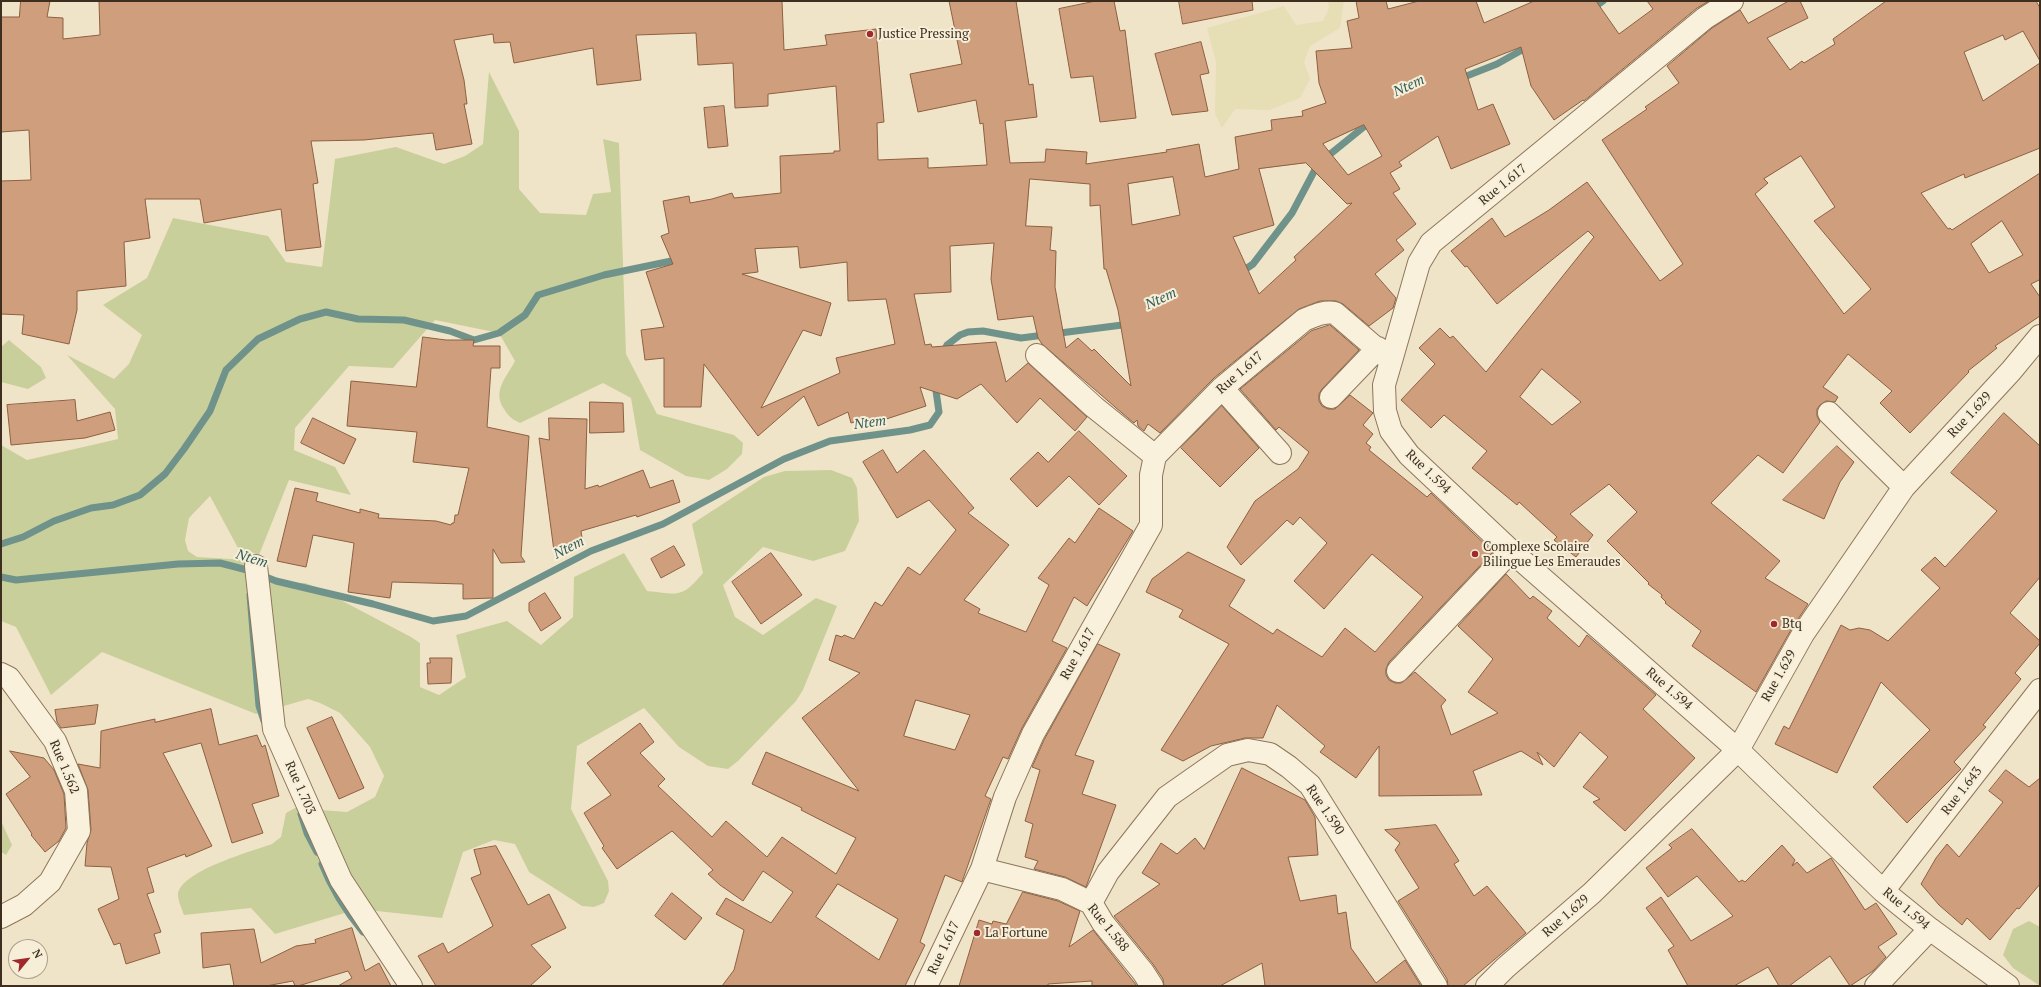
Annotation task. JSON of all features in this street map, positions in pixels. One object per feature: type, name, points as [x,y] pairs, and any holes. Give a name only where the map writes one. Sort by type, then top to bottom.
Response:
[{"type":"street","name":"Rue 1.617","points":[[926,986],[982,869],[1006,797],[1033,734],[1151,525],[1151,475],[1155,456],[1222,388],[1304,320],[1327,311],[1335,313],[1343,318],[1385,355],[1419,263],[1431,242],[1705,18],[1732,1]]},
{"type":"street","name":"Rue 1.629","points":[[1487,986],[1505,968],[1592,893],[1738,750],[1803,634],[1904,487],[2011,371],[2040,336]]},
{"type":"street","points":[[1037,355],[1094,407],[1155,456]]},
{"type":"street","points":[[1331,397],[1385,355]]},
{"type":"street","name":"Rue 1.594","points":[[1385,355],[1385,411],[1391,431],[1409,455],[1511,551],[1738,750],[1883,890],[1930,929],[2008,986]]},
{"type":"street","points":[[1222,388],[1280,453]]},
{"type":"street","points":[[1829,413],[1904,487]]},
{"type":"street","points":[[1398,671],[1511,551]]},
{"type":"street","name":"Rue 1.703","points":[[256,566],[274,729],[341,880],[411,986]]},
{"type":"street","name":"Rue 1.562","points":[[1,674],[9,678],[54,742],[76,791],[79,831],[50,882],[24,905],[1,917]]},
{"type":"street","name":"Rue 1.643","points":[[1883,890],[2040,692]]},
{"type":"street","name":"Rue 1.590","points":[[1091,903],[1108,872],[1167,796],[1227,755],[1248,750],[1270,754],[1289,766],[1310,785],[1436,986]]},
{"type":"street","name":"Rue 1.588","points":[[982,869],[1062,889],[1091,903],[1103,923],[1144,972],[1152,986]]},
{"type":"street","points":[[1876,986],[1930,929]]},
{"type":"shaded area","points":[[1328,1],[1344,1],[1340,28],[1310,46],[1304,62],[1310,79],[1300,98],[1269,110],[1235,109],[1222,128],[1215,114],[1216,62],[1207,28],[1284,6],[1296,25],[1323,21],[1329,8]]},
{"type":"green space","points":[[489,72],[519,131],[519,189],[540,213],[586,215],[593,194],[611,192],[603,139],[619,143],[626,354],[657,414],[734,435],[743,443],[742,454],[727,469],[709,480],[686,476],[640,450],[631,398],[603,383],[520,423],[509,416],[504,409],[499,396],[504,379],[515,361],[499,333],[435,320],[393,368],[349,366],[295,428],[294,450],[335,467],[351,495],[289,480],[259,555],[238,548],[210,496],[189,518],[185,540],[188,551],[197,557],[247,560],[277,583],[305,583],[316,587],[411,637],[420,643],[420,687],[439,695],[466,677],[456,635],[507,621],[541,645],[573,617],[574,577],[624,553],[647,591],[679,593],[684,591],[703,573],[692,524],[764,477],[785,471],[831,470],[852,478],[857,488],[859,521],[845,551],[813,561],[763,547],[723,585],[735,617],[763,635],[816,598],[837,606],[803,690],[796,701],[738,761],[728,769],[708,766],[679,747],[644,708],[577,746],[571,809],[608,881],[609,891],[604,903],[594,907],[582,906],[529,872],[515,844],[494,840],[463,852],[442,918],[358,909],[275,934],[251,908],[184,915],[178,895],[182,886],[190,878],[218,863],[272,844],[281,837],[286,813],[295,808],[347,812],[375,797],[384,776],[370,747],[340,713],[308,699],[256,714],[102,652],[51,695],[16,627],[1,621],[1,445],[27,460],[118,439],[115,409],[67,355],[114,379],[129,364],[142,335],[103,305],[147,278],[173,218],[268,236],[286,262],[322,267],[335,159],[396,147],[444,164],[465,156],[483,144]]},
{"type":"green space","points":[[9,340],[41,367],[46,378],[28,389],[1,382],[1,347]]},
{"type":"green space","points":[[1,821],[12,845],[6,855],[1,852]]},
{"type":"green space","points":[[2029,921],[2040,927],[2040,986],[2013,968],[2003,955],[2013,929]]},
{"type":"building","points":[[21,1],[50,1],[47,17],[63,18],[63,39],[100,35],[99,1],[782,1],[784,50],[827,45],[825,35],[876,29],[884,122],[877,123],[878,160],[928,158],[928,168],[987,165],[983,123],[980,124],[976,100],[918,112],[910,74],[962,64],[949,1],[1016,1],[1029,85],[1033,84],[1037,117],[1005,121],[1010,163],[1045,162],[1046,149],[1087,152],[1086,164],[1167,152],[1166,150],[1199,144],[1205,177],[1239,169],[1235,137],[1272,130],[1271,120],[1303,116],[1302,111],[1326,103],[1319,83],[1316,51],[1352,48],[1347,21],[1359,18],[1356,1],[1386,1],[1388,9],[1419,1],[1476,1],[1484,23],[1534,1],[1596,1],[1619,34],[1653,9],[1647,1],[1709,1],[1697,8],[1584,101],[1583,100],[1554,120],[1531,86],[1521,47],[1465,69],[1478,110],[1493,104],[1510,144],[1451,169],[1438,136],[1399,162],[1402,166],[1390,173],[1400,189],[1393,193],[1416,224],[1396,240],[1404,250],[1375,274],[1396,298],[1393,308],[1369,326],[1343,304],[1336,301],[1320,301],[1299,309],[1214,378],[1160,433],[1148,424],[1144,431],[1138,426],[1137,420],[1134,423],[1042,344],[1038,338],[1033,316],[998,320],[991,279],[994,243],[950,246],[951,292],[914,294],[925,345],[931,344],[932,347],[996,342],[1006,382],[1028,363],[1087,417],[1075,431],[1040,398],[1017,423],[981,384],[957,399],[920,387],[926,406],[865,426],[863,420],[851,423],[848,412],[818,426],[804,396],[758,436],[704,364],[701,407],[664,407],[664,358],[645,360],[641,330],[664,327],[646,272],[673,264],[661,236],[669,233],[663,201],[689,196],[690,203],[712,199],[732,193],[734,198],[781,193],[780,156],[834,153],[834,151],[840,151],[836,86],[768,94],[768,106],[735,108],[733,63],[698,65],[696,33],[636,35],[641,80],[597,85],[593,48],[514,63],[510,42],[494,43],[493,34],[454,40],[464,80],[467,104],[464,104],[472,144],[436,150],[433,133],[364,140],[311,141],[318,183],[313,184],[321,247],[286,251],[281,209],[204,223],[200,199],[145,199],[150,238],[124,242],[126,286],[77,291],[77,310],[69,344],[22,334],[24,315],[1,314],[1,181],[31,180],[29,130],[1,132],[1,17],[19,17]],"holes":[[[1364,125],[1382,156],[1348,175],[1323,144]],[[1306,163],[1347,204],[1352,203],[1294,257],[1296,260],[1259,294],[1233,237],[1274,225],[1259,169]],[[1173,177],[1180,215],[1132,225],[1128,184]],[[1030,179],[1090,184],[1090,206],[1100,205],[1104,269],[1106,269],[1118,310],[1131,386],[1094,349],[1092,351],[1078,338],[1066,348],[1055,287],[1056,251],[1050,250],[1052,227],[1026,226]],[[798,247],[800,268],[847,262],[848,301],[886,299],[895,344],[836,358],[840,373],[761,408],[803,330],[821,336],[831,303],[742,274],[758,272],[755,249]]]},
{"type":"building","points":[[1096,1],[1114,1],[1120,31],[1125,30],[1136,118],[1100,122],[1093,76],[1071,78],[1059,9]]},
{"type":"building","points":[[1179,1],[1252,1],[1253,10],[1183,24]]},
{"type":"building","points":[[1789,1],[1800,1],[1808,18],[1767,38],[1790,70],[1802,61],[1804,63],[1835,44],[1833,39],[1886,1],[2036,1],[2040,8],[2040,61],[2023,31],[2005,40],[2003,35],[1964,52],[1983,101],[2040,63],[2040,148],[1965,178],[1964,174],[1921,193],[1948,229],[1950,228],[1952,230],[2040,173],[2040,282],[2039,280],[2031,284],[2040,297],[2040,316],[1995,346],[1997,348],[1968,371],[1969,372],[1910,433],[1880,403],[1892,391],[1848,354],[1823,387],[1838,397],[1835,402],[1826,401],[1817,409],[1817,416],[1820,422],[1783,473],[1758,455],[1711,503],[1780,561],[1765,578],[1808,604],[1792,628],[1756,692],[1692,646],[1701,631],[1665,603],[1666,602],[1661,597],[1662,595],[1648,584],[1649,583],[1607,541],[1637,512],[1609,484],[1570,514],[1593,535],[1576,557],[1554,540],[1557,537],[1519,502],[1517,505],[1472,468],[1487,451],[1444,415],[1431,428],[1401,400],[1435,364],[1419,348],[1440,328],[1450,338],[1453,336],[1486,372],[1594,237],[1588,231],[1497,304],[1467,266],[1465,267],[1451,251],[1492,218],[1505,237],[1549,210],[1587,182],[1660,281],[1683,264],[1602,140],[1647,109],[1645,107],[1679,83],[1667,66],[1712,28],[1740,10],[1748,23]],"holes":[[[1801,156],[1835,207],[1814,221],[1871,289],[1844,314],[1755,194],[1768,183],[1764,179]],[[2002,221],[2023,255],[1989,273],[1971,244]],[[1542,369],[1581,402],[1552,425],[1520,397]]]},
{"type":"building","points":[[1201,42],[1209,73],[1200,75],[1208,111],[1172,115],[1155,54]]},
{"type":"building","points":[[724,106],[728,146],[708,148],[704,108]]},
{"type":"building","points":[[1330,325],[1359,350],[1322,389],[1319,394],[1319,401],[1322,406],[1328,409],[1335,409],[1350,395],[1373,413],[1363,425],[1373,434],[1366,443],[1371,447],[1369,450],[1427,497],[1431,493],[1493,552],[1389,662],[1386,669],[1386,675],[1389,680],[1395,683],[1401,683],[1415,672],[1446,700],[1441,706],[1451,735],[1498,713],[1468,692],[1493,659],[1458,626],[1506,574],[1530,599],[1533,596],[1552,611],[1547,618],[1579,647],[1587,635],[1656,695],[1643,709],[1695,758],[1625,831],[1593,802],[1600,799],[1583,787],[1608,757],[1580,732],[1554,767],[1537,752],[1543,765],[1521,751],[1473,771],[1482,795],[1379,796],[1379,746],[1356,778],[1320,752],[1325,746],[1277,705],[1263,738],[1245,738],[1211,746],[1183,761],[1161,750],[1229,644],[1179,617],[1183,610],[1146,592],[1152,579],[1188,552],[1245,580],[1229,606],[1273,634],[1277,629],[1322,657],[1345,628],[1375,652],[1423,597],[1372,554],[1324,609],[1294,581],[1327,543],[1300,517],[1293,525],[1287,520],[1241,565],[1227,547],[1255,501],[1298,469],[1309,452],[1279,427],[1276,430],[1240,389],[1311,331]]},
{"type":"building","points":[[423,337],[446,340],[474,340],[473,346],[500,346],[500,368],[491,368],[487,427],[529,436],[521,556],[525,562],[501,563],[493,549],[493,598],[463,599],[463,584],[392,582],[390,598],[348,592],[354,543],[313,535],[306,567],[277,561],[295,488],[318,493],[316,501],[360,513],[360,509],[379,514],[378,518],[436,521],[451,525],[454,523],[455,515],[458,515],[469,468],[413,462],[417,432],[347,426],[351,381],[416,387]]},
{"type":"building","points":[[75,400],[77,421],[110,412],[115,430],[85,438],[11,445],[7,405]]},
{"type":"building","points":[[590,402],[623,403],[624,432],[590,433]]},
{"type":"building","points":[[1222,406],[1259,448],[1220,487],[1181,448]]},
{"type":"building","points":[[2004,413],[2040,446],[2040,577],[2010,613],[2040,641],[2040,643],[2015,673],[2021,679],[1983,725],[1986,727],[1954,762],[1961,769],[1907,823],[1873,787],[1930,730],[1881,682],[1837,773],[1775,744],[1784,726],[1789,729],[1841,625],[1850,630],[1859,628],[1870,630],[1888,641],[1940,588],[1921,570],[1935,557],[1945,567],[1997,511],[1951,473]]},
{"type":"building","points":[[313,418],[356,439],[344,464],[301,443]]},
{"type":"building","points":[[549,418],[587,419],[585,489],[598,485],[599,487],[643,470],[650,488],[673,480],[680,502],[637,517],[636,515],[581,531],[583,544],[554,551],[539,438],[549,440]]},
{"type":"building","points":[[1079,431],[1127,476],[1099,505],[1069,476],[1037,507],[1010,479],[1038,452],[1048,462]]},
{"type":"building","points":[[1837,446],[1854,462],[1840,482],[1824,519],[1783,500]]},
{"type":"building","points":[[883,450],[897,473],[924,450],[974,508],[968,513],[1009,545],[964,600],[980,609],[978,613],[1026,632],[1049,585],[1038,578],[1069,538],[1075,543],[1099,508],[1133,531],[1087,606],[1074,597],[1052,641],[1067,648],[1022,728],[1008,759],[1003,757],[985,796],[991,799],[962,882],[945,875],[920,942],[925,945],[905,986],[722,986],[734,970],[744,930],[716,914],[726,898],[771,923],[793,892],[763,871],[743,901],[720,885],[708,874],[713,870],[672,831],[617,869],[602,848],[604,846],[584,813],[611,795],[587,763],[640,723],[654,742],[640,753],[665,779],[658,786],[712,837],[726,821],[767,857],[782,837],[836,874],[856,838],[801,810],[802,808],[752,784],[766,752],[859,791],[802,718],[860,673],[829,660],[836,635],[842,637],[844,635],[854,639],[875,602],[882,606],[908,567],[920,575],[956,530],[929,500],[897,518],[863,462]],"holes":[[[916,700],[970,715],[955,750],[904,736]],[[838,884],[898,919],[879,960],[816,917]]]},
{"type":"building","points":[[674,546],[685,565],[661,578],[651,559]]},
{"type":"building","points":[[771,553],[802,595],[761,624],[732,582]]},
{"type":"building","points":[[545,593],[561,618],[541,631],[529,611],[529,603]]},
{"type":"building","points":[[1098,644],[1120,654],[1075,755],[1094,761],[1082,794],[1116,805],[1086,887],[1065,877],[1034,869],[1038,861],[1025,857],[1033,824],[1025,821],[1040,770],[1032,767],[1044,740]]},
{"type":"building","points":[[430,658],[452,658],[451,683],[428,684],[427,663],[430,663]]},
{"type":"building","points":[[98,705],[95,724],[61,728],[57,722],[55,710]]},
{"type":"building","points":[[211,709],[219,745],[257,735],[262,747],[265,745],[279,796],[252,804],[263,833],[232,843],[201,743],[163,753],[212,846],[186,857],[185,854],[147,868],[154,892],[147,894],[161,932],[154,934],[160,953],[126,964],[120,943],[114,945],[98,909],[119,899],[111,867],[85,866],[87,843],[91,830],[88,790],[78,764],[100,768],[101,731],[155,719],[155,722]]},
{"type":"building","points":[[332,717],[364,788],[339,799],[307,728]]},
{"type":"building","points":[[10,751],[44,758],[54,770],[64,794],[66,828],[59,841],[45,852],[31,835],[32,834],[6,794],[30,777]]},
{"type":"building","points":[[1242,768],[1305,800],[1315,817],[1318,855],[1288,857],[1300,901],[1336,895],[1338,914],[1346,912],[1351,948],[1376,983],[1405,960],[1421,986],[1265,986],[1262,963],[1220,986],[1164,986],[1163,979],[1153,964],[1114,916],[1160,884],[1142,873],[1161,843],[1177,854],[1195,838],[1204,849]]},
{"type":"building","points":[[2006,770],[2029,787],[2040,778],[2040,884],[1990,940],[1967,918],[1962,925],[1939,905],[1921,884],[1936,858],[1947,844],[1959,857],[2003,802],[1989,791]]},
{"type":"building","points":[[1436,825],[1459,861],[1454,864],[1474,896],[1487,886],[1526,933],[1463,986],[1448,986],[1447,979],[1398,901],[1419,888],[1395,850],[1400,843],[1385,830]]},
{"type":"building","points":[[1692,829],[1739,882],[1742,880],[1745,882],[1782,845],[1795,860],[1792,866],[1797,862],[1807,873],[1831,858],[1865,910],[1876,903],[1897,934],[1878,947],[1886,957],[1873,971],[1850,986],[1830,956],[1789,986],[1779,986],[1768,967],[1734,986],[1688,986],[1668,950],[1674,946],[1646,908],[1661,897],[1691,941],[1733,916],[1697,876],[1668,897],[1646,868],[1672,848],[1669,845]]},
{"type":"building","points":[[496,846],[528,905],[549,894],[566,928],[531,945],[551,967],[530,986],[436,986],[418,956],[443,943],[448,953],[493,926],[471,878],[481,874],[474,850]]},
{"type":"building","points":[[1023,892],[1058,901],[1080,911],[1069,947],[1093,930],[1137,986],[1092,986],[1092,981],[1048,984],[1048,986],[959,986],[979,920],[992,924],[993,921],[1006,924]]},
{"type":"building","points":[[672,893],[702,918],[685,940],[655,916]]},
{"type":"building","points":[[352,928],[365,971],[379,963],[391,986],[338,986],[352,978],[348,971],[298,986],[295,986],[293,981],[266,986],[234,986],[230,964],[203,968],[201,933],[254,929],[261,963],[296,946],[316,943],[315,940]]},
{"type":"waterway","name":"Ntem","points":[[1592,9],[1603,1]]},
{"type":"waterway","name":"Ntem","points":[[1459,79],[1497,64],[1529,46]]},
{"type":"waterway","name":"Ntem","points":[[1240,273],[1253,264],[1292,213],[1318,164],[1371,121]]},
{"type":"waterway","points":[[1,544],[23,537],[54,521],[91,508],[113,505],[140,495],[165,474],[184,449],[210,411],[226,370],[258,339],[300,319],[326,312],[358,319],[404,320],[450,331],[474,340],[499,333],[525,315],[538,295],[604,275],[681,259]]},
{"type":"waterway","name":"Ntem","points":[[943,353],[947,345],[960,335],[968,332],[983,331],[1021,338],[1130,324]]},
{"type":"waterway","name":"Ntem","points":[[1,577],[16,580],[178,564],[220,563],[251,571],[276,581],[373,604],[433,621],[466,616],[591,551],[663,524],[784,459],[830,441],[910,430],[930,425],[939,412],[935,384]]},
{"type":"waterway","points":[[250,595],[259,706],[264,721]]},
{"type":"waterway","points":[[301,814],[307,833],[317,852]]},
{"type":"waterway","points":[[322,864],[340,900],[350,916],[363,932]]},
{"type":"place","name":"Justice Pressing","points":[[870,34]]},
{"type":"place","name":"Complexe Scolaire Bilingue Les Emeraudes","points":[[1475,554]]},
{"type":"place","name":"Btq","points":[[1774,624]]},
{"type":"place","name":"La Fortune","points":[[977,933]]}]
